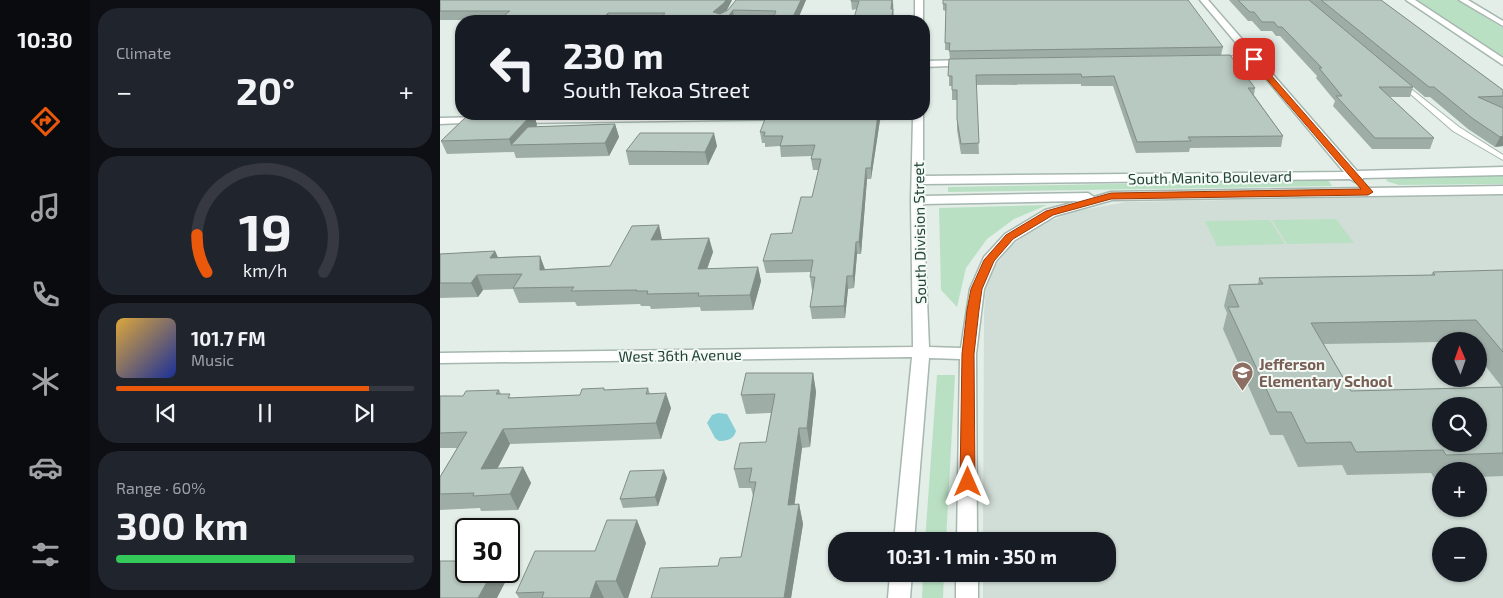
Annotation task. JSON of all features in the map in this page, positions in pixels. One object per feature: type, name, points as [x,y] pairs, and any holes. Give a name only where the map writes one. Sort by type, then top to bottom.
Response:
[{"type":"street","points":[[919,0],[919,15]]},
{"type":"street","points":[[1204,0],[1368,192]]},
{"type":"street","points":[[1410,0],[1503,62]]},
{"type":"street","points":[[1463,0],[1503,24]]},
{"type":"street","points":[[1204,60],[1254,59]]},
{"type":"street","points":[[930,64],[984,63]]},
{"type":"street","points":[[440,121],[488,120]]},
{"type":"street","name":"South Division Street","points":[[918,120],[917,200],[921,352]]},
{"type":"street","name":"South Manito Boulevard","points":[[917,180],[1503,172]]},
{"type":"street","name":"South Manito Boulevard","points":[[967,532],[968,354],[977,289],[989,260],[1010,237],[1050,213],[1111,196],[1503,190]]},
{"type":"street","points":[[917,200],[1111,196]]},
{"type":"street","points":[[905,532],[921,352]]},
{"type":"street","name":"West 36th Avenue","points":[[440,358],[921,352],[968,354]]},
{"type":"street","points":[[899,598],[900,582]]},
{"type":"street","points":[[967,582],[967,598]]},
{"type":"lane","points":[[1392,75],[1456,129],[1503,158]]},
{"type":"shaded area","name":"Jefferson Elementary School","points":[[1503,195],[1503,598],[983,598],[983,582],[1116,582],[1116,532],[983,532],[984,312],[986,286],[994,267],[1011,246],[1039,225],[1076,211],[1126,202]]},
{"type":"green space","points":[[1416,0],[1457,0],[1503,28],[1503,57]]},
{"type":"green space","points":[[1503,176],[1503,184],[1399,185],[1386,181],[1387,179],[1396,178]]},
{"type":"green space","points":[[1328,180],[1332,186],[948,192],[948,187]]},
{"type":"green space","points":[[1047,205],[1014,219],[987,239],[966,268],[957,307],[941,290],[939,208]]},
{"type":"green space","points":[[1336,219],[1354,243],[1287,244],[1272,220]]},
{"type":"green space","points":[[1270,220],[1285,244],[1217,246],[1205,221]]},
{"type":"green space","points":[[937,375],[955,375],[946,532],[926,532]]},
{"type":"green space","points":[[923,582],[944,582],[943,598],[922,598]]},
{"type":"water","points":[[718,413],[727,414],[736,431],[734,436],[725,441],[719,441],[715,438],[707,423],[712,415]]},
{"type":"building","points":[[440,0],[726,0],[713,12],[720,14],[728,10],[736,0],[801,0],[794,15],[774,15],[776,11],[733,10],[729,15],[608,13],[606,15],[505,15],[510,11],[440,11]]},
{"type":"building","points":[[892,0],[892,15],[855,15],[859,1],[851,1]]},
{"type":"building","points":[[943,0],[1188,0],[1223,47],[949,51],[950,43],[945,43],[946,4],[943,4]]},
{"type":"building","points":[[1238,0],[1309,0],[1413,87],[1379,87],[1434,138],[1375,138],[1336,96],[1342,96],[1319,68],[1322,68],[1282,27],[1278,27],[1274,22],[1262,22],[1254,12],[1250,12]]},
{"type":"building","points":[[1321,0],[1381,0],[1503,90],[1503,96],[1478,97],[1503,108],[1503,136],[1500,137],[1472,118],[1434,87],[1429,87]]},
{"type":"building","points":[[1230,55],[1255,88],[1248,88],[1283,136],[1188,137],[1191,141],[1137,142],[1114,76],[1082,77],[1081,74],[976,75],[979,143],[961,144],[957,119],[957,90],[952,90],[952,76],[948,76],[949,59]]},
{"type":"building","points":[[463,120],[526,120],[509,139],[441,141]]},
{"type":"building","points":[[765,120],[877,120],[871,168],[866,168],[859,242],[856,242],[853,276],[847,276],[844,306],[810,307],[815,277],[810,277],[813,260],[763,261],[771,234],[792,233],[801,197],[812,197],[821,159],[811,159],[815,145],[780,146],[783,136],[764,136],[765,132],[760,132]]},
{"type":"building","points":[[615,124],[605,143],[511,145],[528,127]]},
{"type":"building","points":[[640,133],[714,133],[705,152],[626,151]]},
{"type":"building","points":[[659,225],[651,240],[709,238],[698,269],[758,267],[750,295],[698,296],[699,293],[647,294],[648,291],[637,290],[571,291],[574,287],[513,288],[522,274],[477,275],[471,283],[440,283],[440,254],[495,251],[490,258],[540,256],[540,270],[610,266],[632,226]]},
{"type":"building","points":[[1503,270],[1503,352],[1476,320],[1311,323],[1351,391],[1503,387],[1503,453],[1446,455],[1444,452],[1487,452],[1487,397],[1432,397],[1432,450],[1356,452],[1351,442],[1306,443],[1291,412],[1277,412],[1228,307],[1239,307],[1229,285],[1263,284],[1259,278],[1435,275],[1433,272]]},
{"type":"building","points":[[746,373],[813,373],[807,428],[799,428],[788,505],[799,504],[784,598],[651,598],[660,568],[718,566],[720,558],[741,557],[756,482],[749,482],[752,468],[734,469],[740,443],[766,442],[775,394],[741,395]]},
{"type":"building","points":[[604,388],[604,390],[648,388],[646,394],[666,393],[656,423],[503,429],[481,469],[523,467],[510,494],[473,496],[474,493],[440,494],[440,477],[467,432],[440,433],[440,396],[463,396],[466,391],[499,390],[496,394],[510,394],[508,398],[580,395],[582,389]]},
{"type":"building","points":[[664,470],[655,497],[620,499],[630,471]]},
{"type":"building","points":[[607,520],[637,520],[616,581],[596,581],[590,598],[542,598],[544,592],[516,593],[535,551],[595,551]]},
{"type":"building","points":[[440,561],[455,561],[455,583],[486,583],[478,598],[440,598]]},
{"type":"place","name":"Jefferson Elementary School","points":[[1243,392]]},
{"type":"route","points":[[968,482],[968,354],[973,310],[977,289],[989,260],[1010,237],[1050,213],[1111,196],[1368,192],[1254,59]]}]
